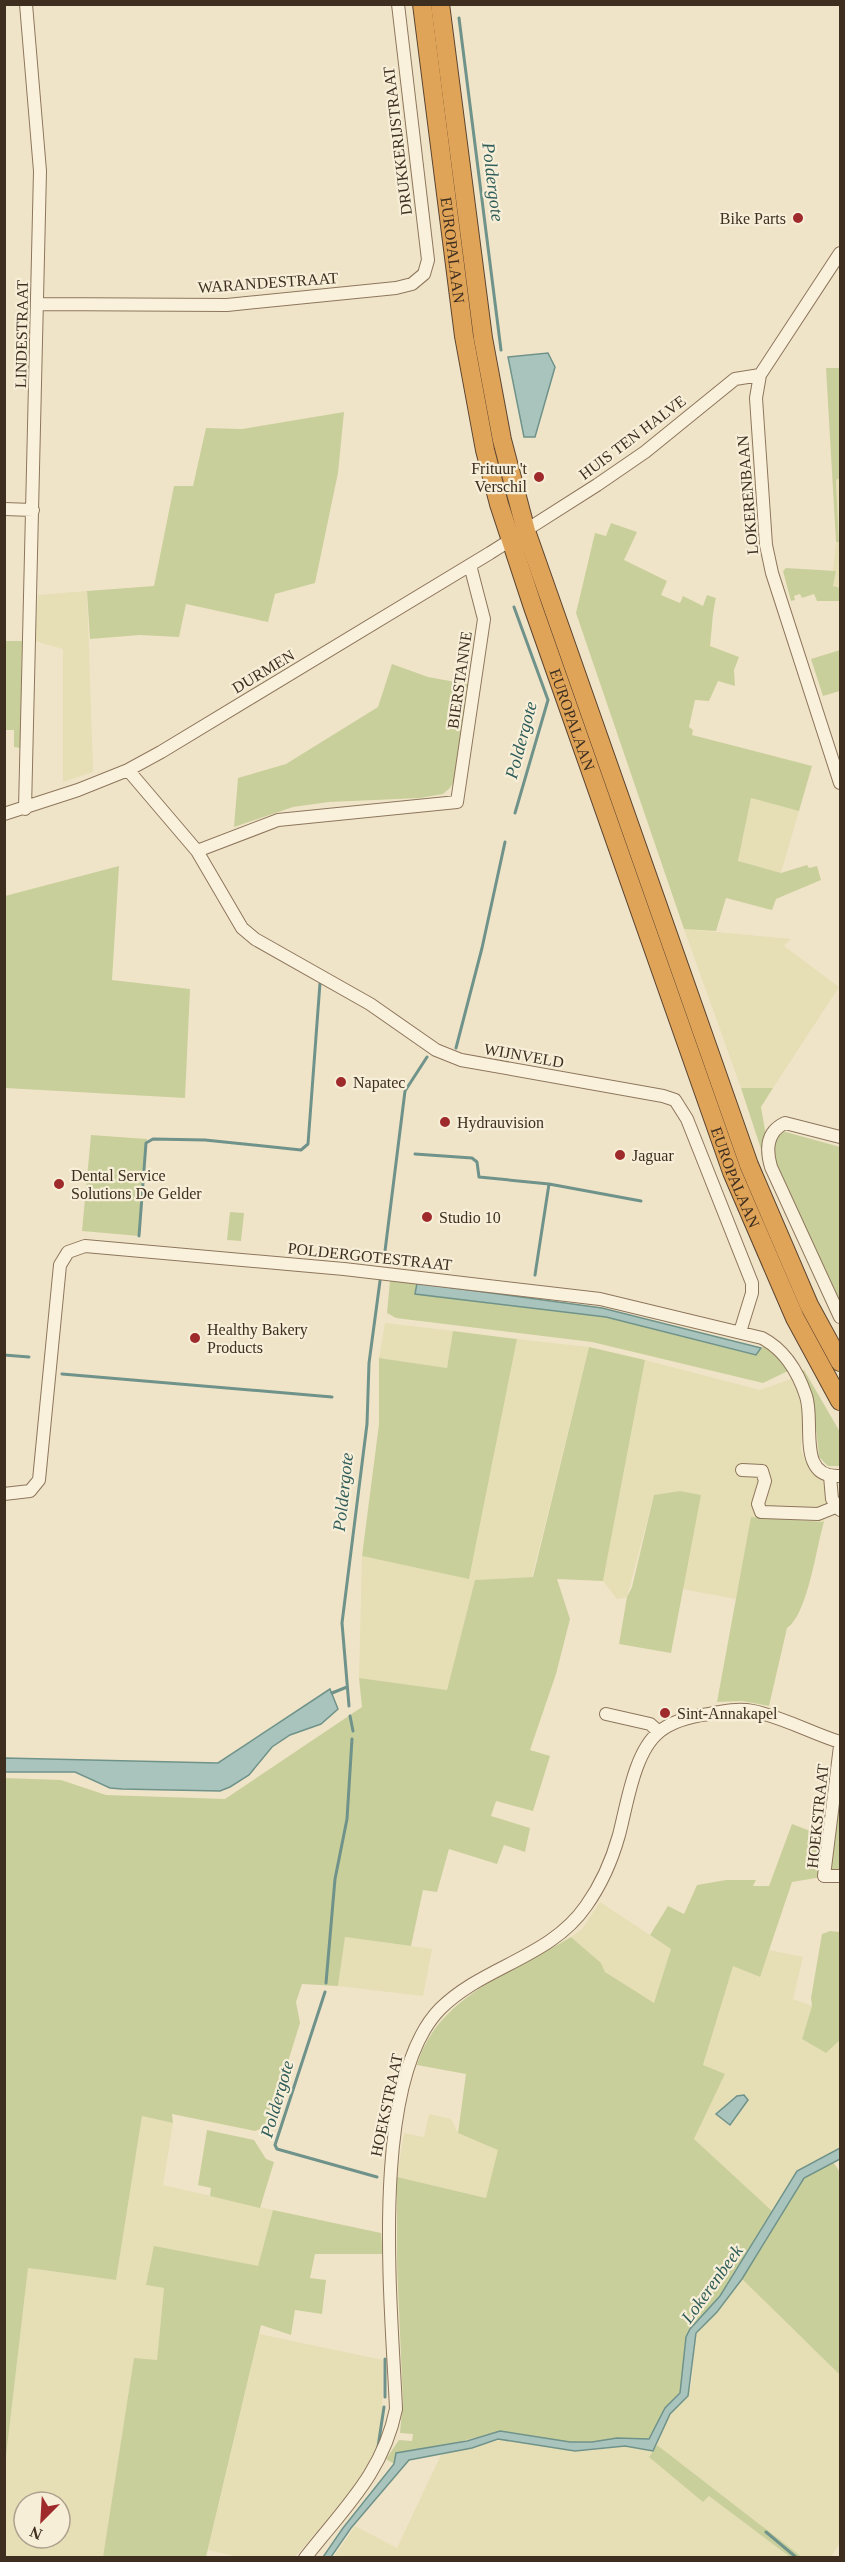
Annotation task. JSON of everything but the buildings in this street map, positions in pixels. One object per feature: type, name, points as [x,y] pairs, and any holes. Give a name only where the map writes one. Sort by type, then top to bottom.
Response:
[{"type":"highway","name":"EUROPALAAN","points":[[422,4],[464,336],[485,450],[749,1166],[799,1284],[840,1362]]},
{"type":"highway","name":"EUROPALAAN","points":[[440,4],[483,338],[518,535],[732,1172],[795,1318],[840,1401]]},
{"type":"street","name":"LINDESTRAAT","points":[[26,4],[40,171],[26,809]]},
{"type":"street","name":"DRUKKERIJSTRAAT","points":[[398,4],[428,260],[424,274]]},
{"type":"street","name":"LOKERENBAAN","points":[[840,253],[760,375],[756,398],[766,544],[772,573],[840,783]]},
{"type":"street","name":"WARANDESTRAAT","points":[[38,304],[226,305],[396,288],[412,284],[424,274]]},
{"type":"street","name":"HUIS TEN HALVE","points":[[518,535],[645,452],[735,379],[760,375]]},
{"type":"street","points":[[4,509],[33,510]]},
{"type":"street","name":"DURMEN","points":[[4,814],[26,809],[128,770],[200,729],[518,535]]},
{"type":"street","name":"BIERSTANNE","points":[[197,851],[278,820],[458,802],[484,619],[470,565]]},
{"type":"street","name":"WIJNVELD","points":[[128,770],[197,851],[242,928],[255,939],[370,1004],[436,1050],[461,1060],[675,1100],[687,1119],[752,1283],[752,1293],[740,1332]]},
{"type":"street","points":[[840,1137],[785,1123],[775,1129],[768,1145],[771,1167],[840,1317]]},
{"type":"street","name":"POLDERGOTESTRAAT","points":[[4,1494],[30,1491],[39,1480],[60,1265],[68,1252],[76,1247],[344,1269],[600,1299],[740,1332],[773,1344],[787,1358],[807,1397],[812,1460],[822,1472],[835,1476]]},
{"type":"street","points":[[741,1470],[762,1471],[765,1481],[758,1504],[761,1512],[818,1514],[840,1505]]},
{"type":"street","points":[[835,1476],[832,1499],[840,1505]]},
{"type":"street","name":"HOEKSTRAAT","points":[[305,2558],[374,2471],[390,2435],[396,2409],[390,2166],[408,2066],[413,2051],[440,2010],[468,1987],[557,1938],[579,1916],[607,1867],[635,1773],[647,1747],[659,1732],[676,1722],[734,1710],[753,1711],[840,1744],[824,1876],[840,1876]]},
{"type":"street","points":[[606,1714],[650,1724],[659,1732]]},
{"type":"shaded area","points":[[840,478],[840,588],[833,586],[836,571],[833,571],[836,542],[839,542],[836,479]]},
{"type":"shaded area","points":[[87,591],[93,772],[63,782],[63,649],[35,641],[38,595]]},
{"type":"shaded area","points":[[751,798],[799,811],[781,873],[738,862]]},
{"type":"shaded area","points":[[684,929],[791,939],[784,946],[839,987],[773,1088],[741,1088]]},
{"type":"shaded area","points":[[385,1323],[453,1331],[447,1368],[379,1358]]},
{"type":"shaded area","points":[[517,1339],[589,1347],[532,1577],[475,1580],[447,1690],[359,1678],[362,1556],[469,1578]]},
{"type":"shaded area","points":[[645,1360],[760,1390],[791,1379],[803,1404],[801,1450],[810,1470],[826,1484],[829,1504],[824,1522],[752,1517],[736,1599],[682,1589],[701,1495],[680,1491],[654,1495],[627,1597],[617,1599],[603,1581]]},
{"type":"shaded area","points":[[600,1902],[671,1949],[654,2004],[605,1972],[601,1963],[571,1937],[582,1929]]},
{"type":"shaded area","points":[[345,1937],[432,1949],[423,1996],[338,1986]]},
{"type":"shaded area","points":[[769,1950],[803,1957],[793,1999],[812,2006],[802,2039],[826,2053],[840,2040],[840,2148],[797,2171],[772,2211],[694,2139],[725,2074],[703,2066],[733,1965],[759,1977]]},
{"type":"shaded area","points":[[429,2114],[451,2119],[458,2133],[499,2149],[487,2198],[397,2177],[404,2133],[424,2137]]},
{"type":"shaded area","points":[[142,2116],[173,2123],[163,2185],[273,2210],[258,2266],[146,2285],[164,2288],[157,2361],[134,2359],[103,2557],[5,2558],[5,2465],[28,2268],[116,2280]]},
{"type":"shaded area","points":[[742,2279],[840,2375],[840,2543],[831,2557],[802,2557],[657,2445],[665,2423],[691,2386],[696,2333],[717,2312]]},
{"type":"shaded area","points":[[259,2334],[383,2360],[382,2422],[374,2457],[355,2487],[295,2557],[238,2557],[208,2550]]},
{"type":"shaded area","points":[[504,2439],[588,2451],[625,2446],[653,2451],[649,2456],[704,2501],[709,2496],[790,2557],[333,2558],[355,2526],[397,2548],[441,2455]]},
{"type":"green space","points":[[826,368],[840,368],[840,478],[836,480],[839,542],[836,542]]},
{"type":"green space","points":[[344,412],[338,473],[315,583],[275,594],[268,622],[186,604],[179,637],[140,635],[90,639],[87,591],[154,586],[174,486],[193,486],[206,428],[242,429]]},
{"type":"green space","points":[[611,523],[637,532],[624,560],[667,581],[661,595],[680,603],[683,596],[703,606],[707,595],[716,598],[710,646],[739,657],[734,670],[735,686],[718,681],[709,701],[695,700],[689,727],[693,730],[692,735],[812,766],[799,811],[751,798],[738,861],[781,873],[807,865],[809,868],[817,866],[821,880],[776,899],[772,910],[726,898],[716,931],[684,929],[576,613],[595,533],[606,536]]},
{"type":"green space","points":[[786,568],[836,571],[833,586],[840,588],[840,601],[817,601],[814,594],[802,598],[800,594],[794,596],[795,600],[791,601],[783,571]]},
{"type":"green space","points":[[5,641],[22,641],[20,748],[14,747],[14,730],[5,730]]},
{"type":"green space","points":[[840,650],[840,691],[823,696],[811,659]]},
{"type":"green space","points":[[392,664],[428,677],[472,685],[459,772],[450,788],[443,794],[420,798],[329,802],[293,807],[234,827],[238,778],[286,764],[378,707]]},
{"type":"green space","points":[[119,866],[112,980],[190,989],[185,1098],[5,1088],[5,896]]},
{"type":"green space","points":[[741,1088],[773,1088],[761,1107],[766,1136],[761,1149]]},
{"type":"green space","points":[[782,1131],[840,1147],[840,1304],[773,1155],[775,1138]]},
{"type":"green space","points":[[91,1135],[147,1139],[139,1236],[82,1231]]},
{"type":"green space","points":[[230,1212],[244,1213],[241,1241],[227,1240]]},
{"type":"green space","points":[[390,1281],[417,1283],[415,1294],[606,1317],[755,1355],[764,1346],[777,1356],[788,1371],[763,1383],[592,1342],[396,1318],[387,1313]]},
{"type":"green space","points":[[453,1331],[517,1339],[469,1579],[362,1556],[379,1424],[379,1358],[447,1368]]},
{"type":"green space","points":[[589,1347],[645,1360],[603,1581],[557,1579],[570,1619],[556,1674],[530,1750],[550,1756],[533,1811],[496,1801],[491,1816],[530,1828],[525,1852],[504,1845],[497,1864],[449,1849],[437,1892],[423,1890],[411,1946],[345,1937],[338,1986],[302,1984],[296,2002],[300,2023],[268,2126],[255,2131],[172,2114],[173,2123],[142,2116],[116,2280],[28,2268],[5,2465],[5,1778],[61,1780],[106,1795],[225,1799],[362,1707],[359,1678],[447,1690],[475,1580],[533,1577]]},
{"type":"green space","points":[[804,1370],[840,1432],[840,1466],[828,1466],[819,1457],[814,1407],[799,1371]]},
{"type":"green space","points":[[680,1491],[701,1495],[671,1653],[619,1644],[627,1597],[632,1587],[654,1495]]},
{"type":"green space","points":[[751,1517],[824,1522],[806,1595],[801,1609],[787,1628],[769,1706],[742,1701],[717,1702]]},
{"type":"green space","points":[[840,1773],[840,1872],[830,1872]]},
{"type":"green space","points":[[792,1824],[826,1837],[822,1877],[792,1882],[760,1977],[733,1966],[703,2065],[725,2074],[694,2139],[772,2211],[720,2296],[690,2329],[680,2393],[665,2409],[651,2437],[645,2441],[617,2438],[592,2442],[570,2442],[500,2431],[447,2445],[394,2464],[386,2459],[399,2440],[412,2441],[413,2434],[400,2433],[403,2401],[397,2266],[397,2177],[486,2198],[498,2150],[458,2133],[466,2074],[417,2065],[427,2041],[460,2003],[480,1988],[571,1937],[601,1963],[605,1972],[654,2003],[671,1949],[650,1935],[668,1906],[684,1914],[697,1885],[726,1880],[756,1880],[753,1886],[769,1886]]},
{"type":"green space","points":[[830,1931],[840,1932],[840,2040],[826,2053],[802,2039],[812,2006],[811,1998],[822,1934]]},
{"type":"green space","points":[[207,2130],[254,2140],[266,2159],[274,2162],[260,2208],[210,2196],[211,2188],[198,2185]]},
{"type":"green space","points":[[833,2162],[840,2172],[840,2375],[742,2279],[804,2178]]},
{"type":"green space","points":[[273,2210],[381,2233],[383,2254],[315,2254],[310,2278],[326,2280],[322,2314],[295,2310],[291,2335],[261,2325],[206,2557],[103,2557],[134,2358],[157,2360],[164,2288],[146,2285],[154,2246],[258,2266]]},
{"type":"green space","points":[[657,2445],[802,2557],[790,2557],[709,2496],[703,2502],[649,2457]]},
{"type":"water","points":[[548,353],[555,367],[535,437],[524,437],[508,357]]},
{"type":"water","points":[[417,1283],[602,1308],[761,1348],[756,1355],[606,1317],[415,1294]]},
{"type":"water","points":[[330,1689],[338,1709],[321,1724],[290,1735],[272,1747],[249,1775],[220,1791],[110,1788],[75,1772],[5,1772],[5,1758],[218,1763]]},
{"type":"water","points":[[744,2095],[748,2100],[730,2125],[716,2114],[737,2096]]},
{"type":"water","points":[[840,2148],[840,2159],[804,2178],[742,2279],[717,2312],[696,2333],[688,2396],[670,2414],[653,2451],[625,2446],[575,2451],[498,2439],[472,2448],[409,2460],[351,2528],[331,2557],[323,2557],[394,2464],[396,2453],[467,2441],[500,2431],[570,2442],[592,2442],[617,2438],[649,2439],[665,2408],[680,2393],[686,2337],[690,2329],[720,2296],[797,2171]]},
{"type":"waterway","name":"Poldergote","points":[[459,18],[501,350]]},
{"type":"waterway","name":"Poldergote","points":[[514,607],[548,700],[515,813]]},
{"type":"waterway","name":"Poldergote","points":[[456,1048],[482,948],[505,842]]},
{"type":"waterway","points":[[139,1236],[146,1143],[153,1139],[205,1140],[301,1150],[308,1144],[320,983]]},
{"type":"waterway","name":"Poldergote","points":[[384,1259],[405,1091],[427,1057]]},
{"type":"waterway","points":[[415,1154],[472,1158],[477,1162],[479,1177],[549,1184],[641,1201]]},
{"type":"waterway","points":[[535,1275],[549,1184]]},
{"type":"waterway","name":"Poldergote","points":[[349,1706],[342,1623],[367,1424],[369,1363],[380,1281]]},
{"type":"waterway","points":[[4,1355],[29,1357]]},
{"type":"waterway","points":[[62,1374],[332,1397]]},
{"type":"waterway","points":[[332,1693],[347,1687]]},
{"type":"waterway","name":"Poldergote","points":[[350,1716],[353,1731]]},
{"type":"waterway","name":"Poldergote","points":[[326,1983],[335,1879],[347,1819],[352,1739]]},
{"type":"waterway","name":"Poldergote","points":[[325,1992],[275,2145],[277,2149],[377,2177]]},
{"type":"waterway","name":"Poldergote","points":[[385,2359],[385,2397]]},
{"type":"waterway","name":"Poldergote","points":[[378,2447],[384,2407]]},
{"type":"waterway","points":[[766,2532],[797,2558]]},
{"type":"place","name":"Bike Parts","points":[[798,218]]},
{"type":"place","name":"Frituur 't Verschil","points":[[539,477]]},
{"type":"place","name":"Napatec","points":[[341,1082]]},
{"type":"place","name":"Hydrauvision","points":[[445,1122]]},
{"type":"place","name":"Jaguar","points":[[620,1155]]},
{"type":"place","name":"Dental Service Solutions De Gelder","points":[[59,1184]]},
{"type":"place","name":"Studio 10","points":[[427,1217]]},
{"type":"place","name":"Healthy Bakery Products","points":[[195,1338]]},
{"type":"place","name":"Sint-Annakapel","points":[[665,1713]]},
{"type":"water label","name":"Lokerenbeek","points":[[712,2284]]}]
